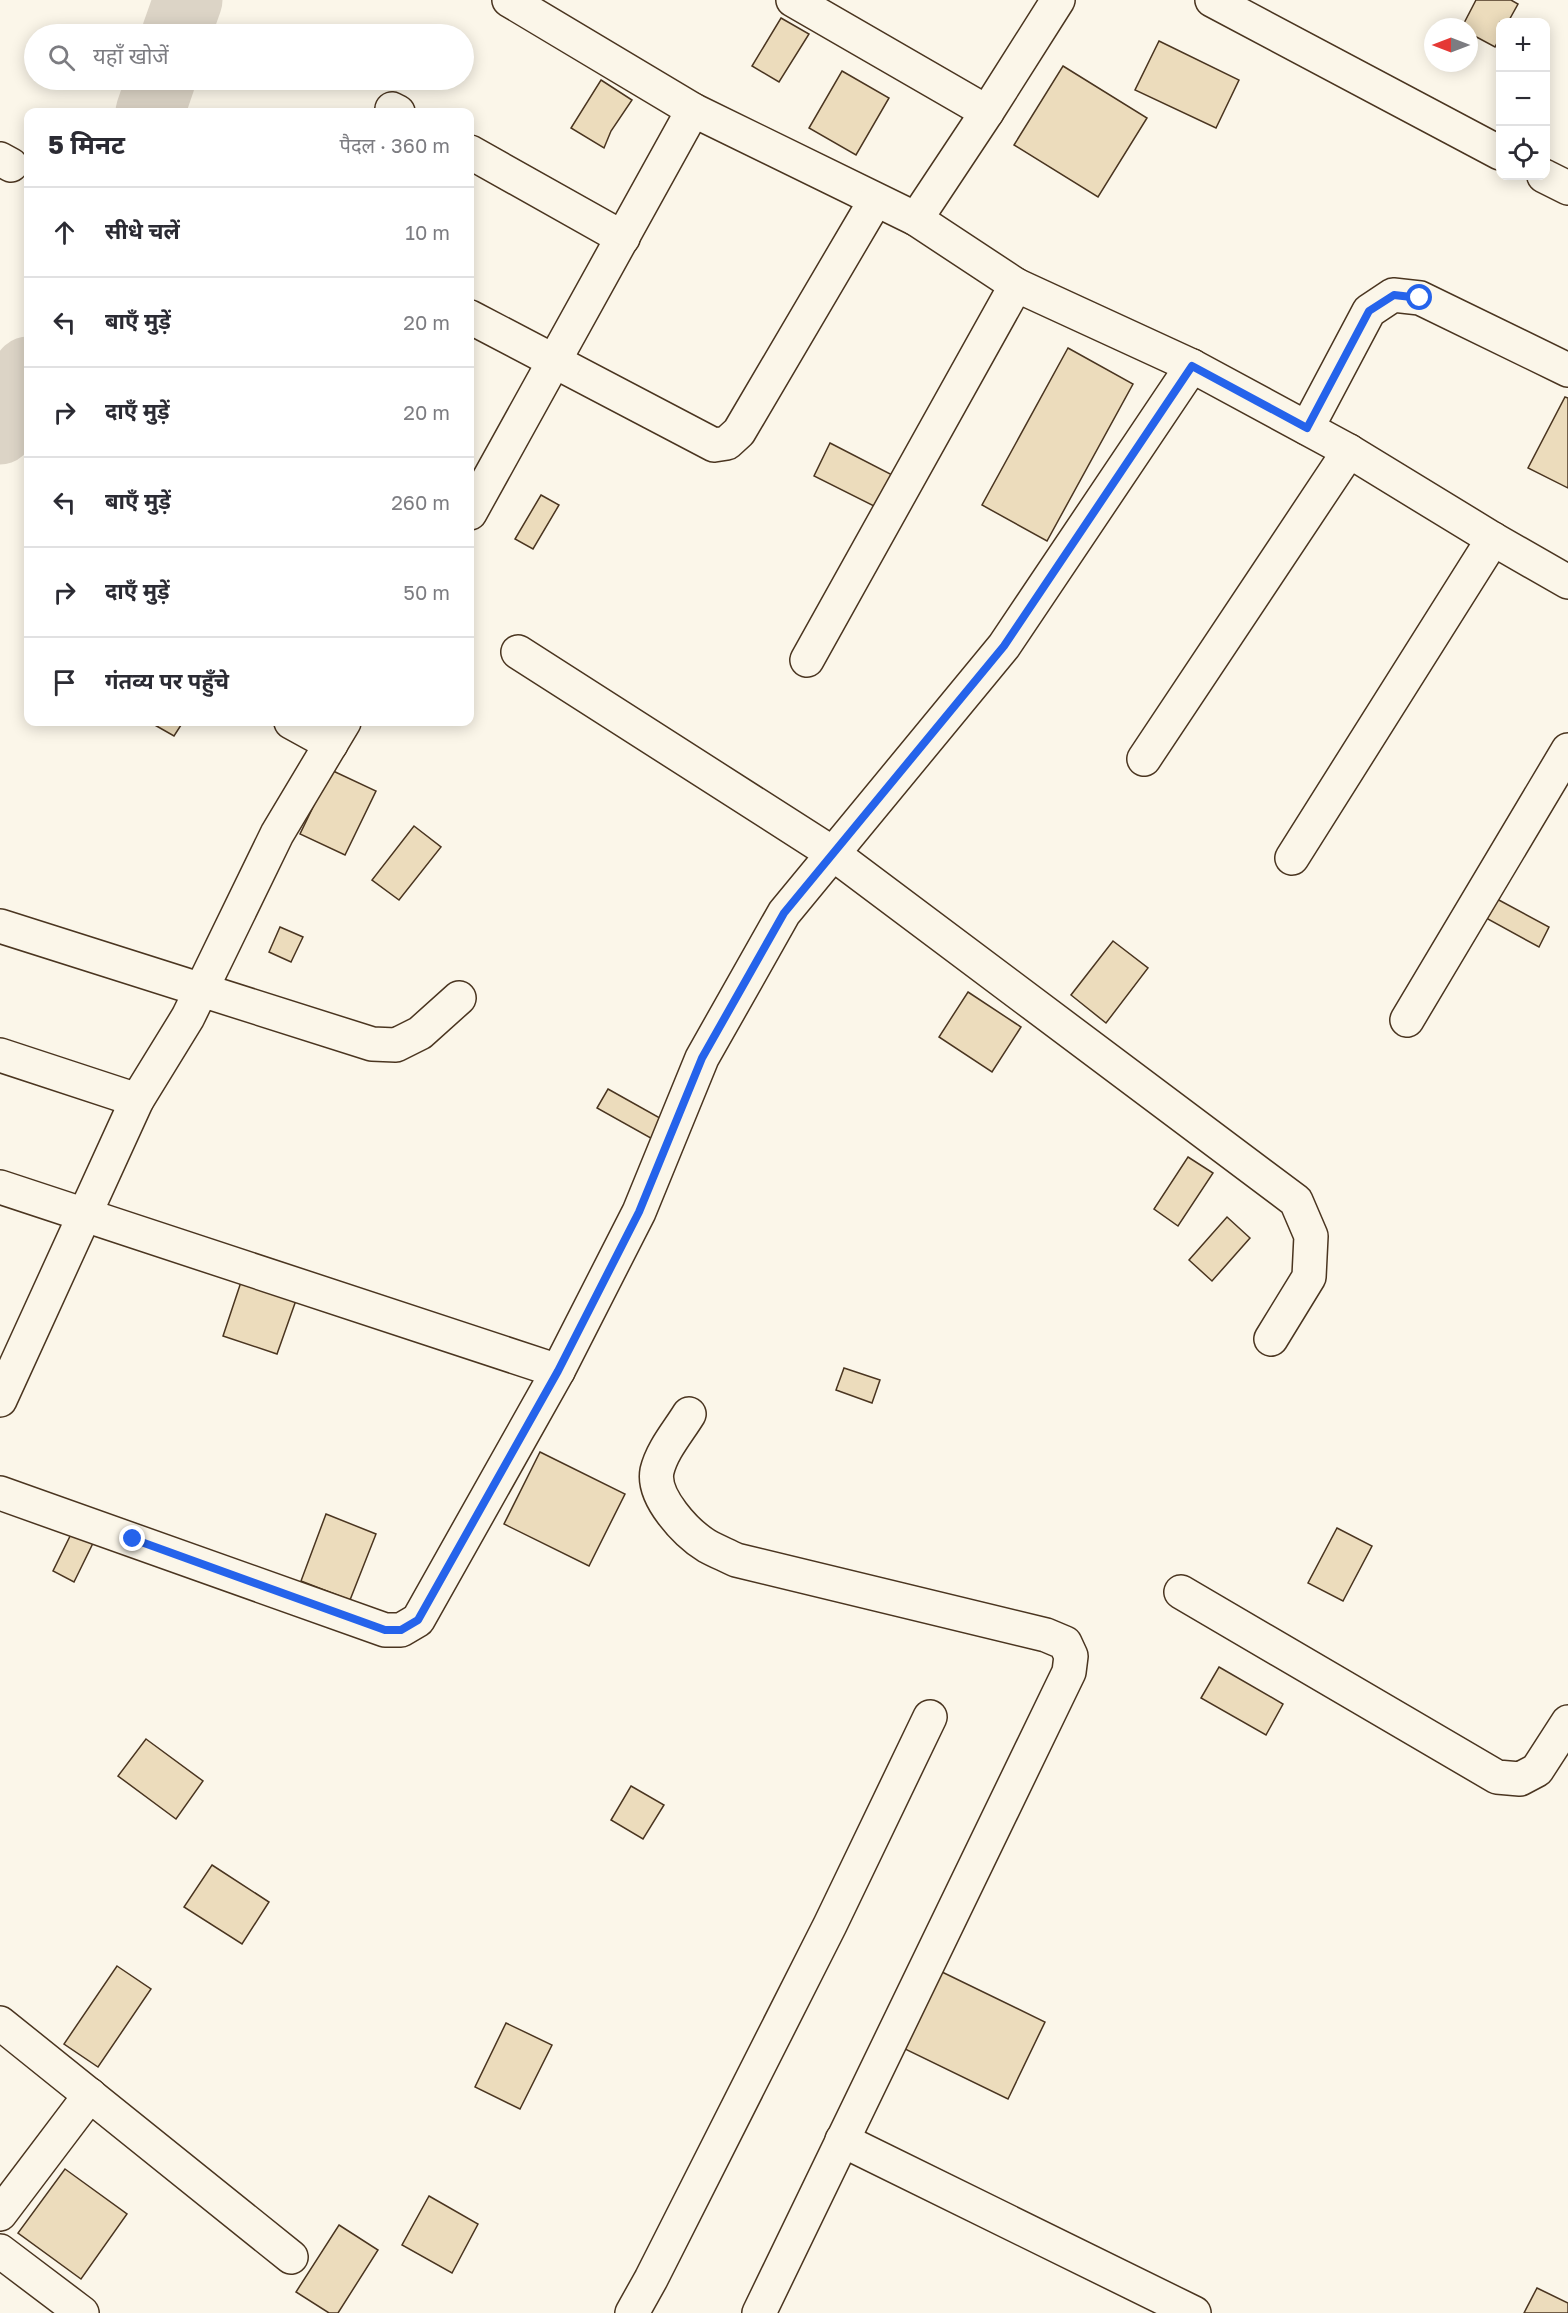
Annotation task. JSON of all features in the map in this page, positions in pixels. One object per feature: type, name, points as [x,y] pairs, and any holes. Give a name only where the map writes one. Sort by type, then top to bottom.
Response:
[{"type":"street","points":[[509,0],[693,110],[916,219],[1016,285],[1192,366],[1349,451],[1568,582]]},
{"type":"street","points":[[792,0],[987,112]]},
{"type":"street","points":[[1212,0],[1496,151]]},
{"type":"street","points":[[916,219],[987,112],[1051,2]]},
{"type":"street","points":[[474,496],[480,471],[554,361],[693,110]]},
{"type":"street","points":[[474,154],[623,238]]},
{"type":"street","points":[[1550,179],[1568,188]]},
{"type":"street","points":[[474,320],[714,445],[727,443],[739,432],[876,201]]},
{"type":"street","points":[[807,660],[1016,285]]},
{"type":"street","points":[[1307,428],[1369,311],[1394,295],[1420,298],[1568,370]]},
{"type":"street","points":[[1,1497],[385,1630],[401,1630],[418,1620],[558,1371],[639,1212],[702,1058],[784,913],[1004,646],[1192,366]]},
{"type":"street","points":[[1144,759],[1349,451]]},
{"type":"street","points":[[1292,858],[1493,539]]},
{"type":"street","points":[[518,652],[832,853],[1296,1201],[1311,1236],[1309,1277],[1271,1340]]},
{"type":"street","points":[[0,1400],[137,1100],[188,1017],[277,834],[338,733],[308,726]]},
{"type":"street","points":[[1407,1020],[1568,750]]},
{"type":"street","points":[[0,926],[372,1044],[396,1045],[420,1033],[459,998]]},
{"type":"street","points":[[0,1055],[137,1100]]},
{"type":"street","points":[[0,1187],[558,1371]]},
{"type":"street","points":[[689,1414],[662,1457],[657,1474],[660,1494],[678,1521],[706,1545],[736,1560],[1046,1635],[1065,1643],[1071,1656],[1069,1672],[759,2313]]},
{"type":"street","points":[[1181,1592],[1497,1778],[1520,1779],[1537,1770],[1568,1722]]},
{"type":"street","points":[[632,2313],[825,1935],[930,1717]]},
{"type":"street","points":[[0,2022],[291,2257]]},
{"type":"street","points":[[0,2214],[90,2095]]},
{"type":"street","points":[[842,2140],[1194,2313]]},
{"type":"street","points":[[0,2251],[82,2313]]},
{"type":"building","points":[[1476,0],[1511,0],[1518,4],[1510,18],[1496,18],[1495,47],[1478,38],[1478,18],[1467,18]]},
{"type":"building","points":[[781,18],[809,34],[779,82],[752,66]]},
{"type":"building","points":[[1159,41],[1239,80],[1216,128],[1135,90]]},
{"type":"building","points":[[1063,66],[1147,118],[1098,197],[1014,145]]},
{"type":"building","points":[[842,71],[889,98],[856,155],[809,128]]},
{"type":"building","points":[[601,80],[632,100],[611,131],[604,148],[571,128]]},
{"type":"building","points":[[1068,348],[1133,384],[1047,541],[982,505]]},
{"type":"building","points":[[1565,397],[1568,398],[1568,488],[1528,468]]},
{"type":"building","points":[[830,443],[902,480],[886,512],[814,476]]},
{"type":"building","points":[[541,495],[559,505],[533,549],[515,539]]},
{"type":"building","points":[[156,726],[180,726],[174,736]]},
{"type":"building","points":[[331,770],[376,791],[345,855],[300,834]]},
{"type":"building","points":[[414,826],[441,847],[399,900],[372,880]]},
{"type":"building","points":[[1497,899],[1549,927],[1539,947],[1486,918]]},
{"type":"building","points":[[280,927],[303,937],[291,962],[269,952]]},
{"type":"building","points":[[1113,941],[1148,968],[1106,1023],[1071,995]]},
{"type":"building","points":[[968,992],[1021,1027],[992,1072],[939,1037]]},
{"type":"building","points":[[608,1089],[667,1122],[656,1141],[597,1108]]},
{"type":"building","points":[[1188,1157],[1213,1173],[1178,1226],[1154,1209]]},
{"type":"building","points":[[1227,1217],[1250,1238],[1212,1281],[1189,1260]]},
{"type":"building","points":[[245,1270],[300,1289],[277,1354],[223,1336]]},
{"type":"building","points":[[844,1368],[880,1380],[872,1403],[836,1390]]},
{"type":"building","points":[[540,1452],[625,1494],[589,1566],[504,1524]]},
{"type":"building","points":[[326,1514],[376,1534],[350,1600],[301,1581]]},
{"type":"building","points":[[75,1526],[96,1537],[74,1582],[53,1571]]},
{"type":"building","points":[[1337,1528],[1372,1546],[1343,1601],[1308,1583]]},
{"type":"building","points":[[1219,1667],[1283,1704],[1266,1735],[1201,1698]]},
{"type":"building","points":[[146,1739],[203,1781],[176,1819],[118,1776]]},
{"type":"building","points":[[631,1786],[664,1805],[643,1839],[611,1820]]},
{"type":"building","points":[[212,1865],[269,1902],[242,1944],[184,1907]]},
{"type":"building","points":[[117,1966],[151,1989],[98,2067],[64,2044]]},
{"type":"building","points":[[942,1972],[1045,2022],[1008,2099],[905,2049]]},
{"type":"building","points":[[506,2023],[552,2045],[520,2109],[475,2087]]},
{"type":"building","points":[[65,2169],[127,2214],[81,2279],[18,2233]]},
{"type":"building","points":[[429,2196],[478,2224],[452,2273],[402,2245]]},
{"type":"building","points":[[339,2225],[378,2250],[338,2313],[329,2313],[296,2292]]},
{"type":"building","points":[[1537,2288],[1568,2303],[1568,2313],[1524,2313]]},
{"type":"waterway","points":[[180,24],[188,0]]},
{"type":"waterway","points":[[151,108],[158,90]]},
{"type":"waterway","points":[[0,430],[24,379]]},
{"type":"route","points":[[133,1539],[385,1630],[401,1630],[418,1620],[558,1371],[639,1212],[702,1058],[784,913],[1004,646],[1192,366],[1307,428],[1369,311],[1394,295],[1420,298]]}]
